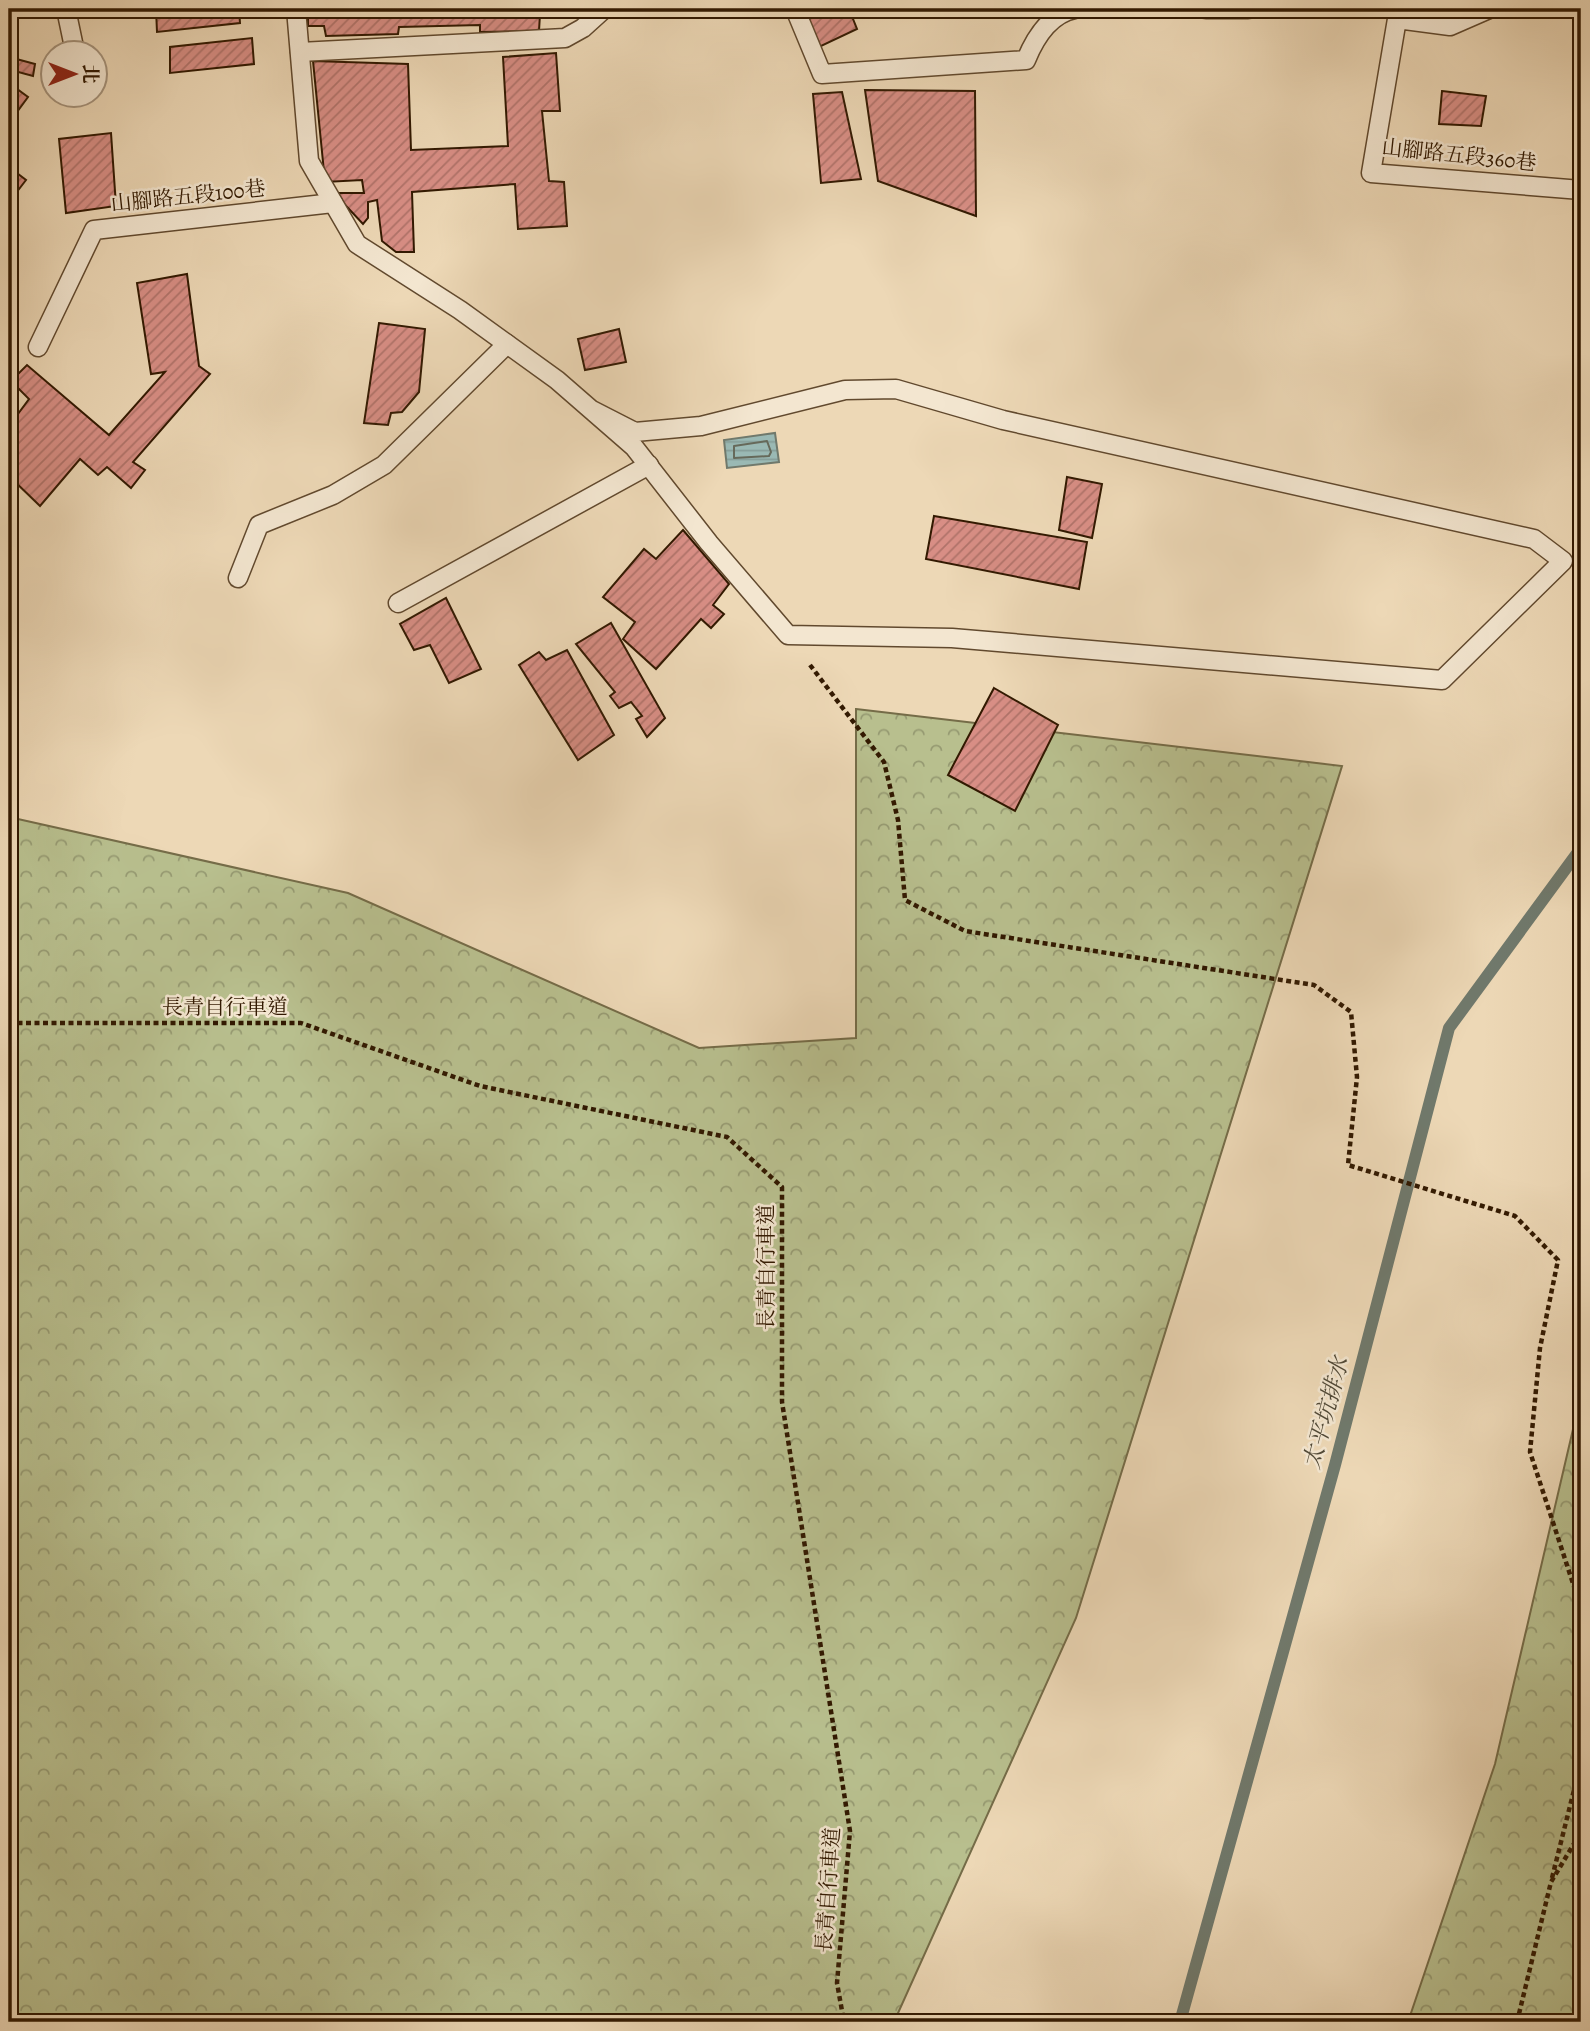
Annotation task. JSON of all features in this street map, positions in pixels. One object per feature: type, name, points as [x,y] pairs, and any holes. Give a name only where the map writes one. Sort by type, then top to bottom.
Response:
[{"type":"lane","points":[[66,9],[72,38]]},
{"type":"lane","points":[[296,9],[309,162],[357,244],[557,380],[634,447],[709,543],[788,635],[952,638],[1442,680],[1563,561],[1534,539],[1003,420],[896,389],[845,390],[701,426],[635,432],[592,410]]},
{"type":"lane","points":[[300,52],[565,38],[583,29],[604,9]]},
{"type":"lane","points":[[795,9],[822,74],[1026,60],[1037,34],[1065,11],[1075,9]]},
{"type":"lane","points":[[1206,9],[1248,9]]},
{"type":"lane","name":"山腳路五段360巷","points":[[1489,9],[1450,26],[1394,14],[1371,173],[1581,190]]},
{"type":"lane","name":"山腳路五段100巷","points":[[38,348],[94,230],[333,203]]},
{"type":"lane","points":[[238,578],[259,525],[333,495],[384,465],[507,344]]},
{"type":"lane","points":[[398,603],[649,465]]},
{"type":"path","points":[[788,635],[884,762],[898,820],[905,900],[965,931],[1314,985],[1352,1012],[1357,1077],[1348,1165],[1515,1216],[1558,1260],[1540,1348],[1530,1452],[1581,1608]]},
{"type":"path","name":"長青自行車道","points":[[9,1023],[301,1023],[480,1086],[727,1137],[782,1187],[782,1402],[850,1831],[837,1983],[844,2022]]},
{"type":"path","points":[[1517,2022],[1581,1762]]},
{"type":"path","points":[[1550,1882],[1581,1832]]},
{"type":"green space","points":[[856,709],[1342,766],[1076,1618],[894,2022],[9,2022],[9,817],[348,893],[699,1048],[856,1038]]},
{"type":"green space","points":[[1581,1395],[1581,2022],[1408,2022],[1495,1764]]},
{"type":"water","points":[[775,433],[779,462],[727,468],[724,440]]},
{"type":"building","points":[[156,9],[239,9],[240,23],[157,32]]},
{"type":"building","points":[[308,9],[558,9],[558,13],[540,14],[539,31],[480,32],[480,25],[399,27],[398,34],[326,36],[324,26],[308,26]]},
{"type":"building","points":[[803,9],[849,9],[857,29],[819,47]]},
{"type":"building","points":[[252,38],[254,64],[170,73],[170,47]]},
{"type":"building","points":[[556,53],[560,111],[542,111],[549,181],[564,182],[567,226],[518,229],[515,184],[412,192],[414,252],[396,252],[382,241],[377,200],[368,202],[368,218],[363,224],[334,193],[364,193],[362,180],[325,182],[313,61],[408,64],[411,150],[508,146],[503,57]]},
{"type":"building","points":[[9,57],[35,64],[33,76],[11,70],[9,83]]},
{"type":"building","points":[[9,83],[28,97],[9,123]]},
{"type":"building","points":[[865,90],[975,91],[976,216],[878,181]]},
{"type":"building","points":[[1442,91],[1486,96],[1481,126],[1439,124]]},
{"type":"building","points":[[842,92],[861,179],[821,183],[813,94]]},
{"type":"building","points":[[111,133],[116,206],[66,213],[59,139]]},
{"type":"building","points":[[9,167],[26,180],[9,202]]},
{"type":"building","points":[[187,274],[199,366],[210,374],[133,462],[145,470],[131,488],[107,467],[98,475],[80,459],[40,506],[9,476],[9,426],[29,399],[11,381],[27,365],[109,435],[165,372],[151,374],[137,283]]},
{"type":"building","points":[[379,323],[425,329],[419,392],[402,412],[391,413],[388,425],[364,423]]},
{"type":"building","points":[[619,329],[626,362],[585,370],[578,339]]},
{"type":"building","points":[[1067,477],[1102,484],[1092,538],[1059,530]]},
{"type":"building","points":[[934,516],[1087,542],[1079,589],[926,559]]},
{"type":"building","points":[[683,530],[729,584],[713,605],[724,614],[711,628],[701,619],[656,669],[623,639],[635,622],[603,597],[644,549],[656,559]]},
{"type":"building","points":[[446,598],[481,669],[449,683],[430,645],[414,650],[400,624]]},
{"type":"building","points":[[611,623],[665,718],[647,737],[636,719],[642,716],[631,702],[619,708],[610,696],[615,692],[576,644]]},
{"type":"building","points":[[567,650],[614,735],[578,760],[519,665],[539,652],[546,660]]},
{"type":"building","points":[[994,688],[1058,725],[1015,811],[948,775]]},
{"type":"waterway","name":"太平坑排水","points":[[1180,2022],[1335,1465],[1449,1028],[1581,848]]}]
